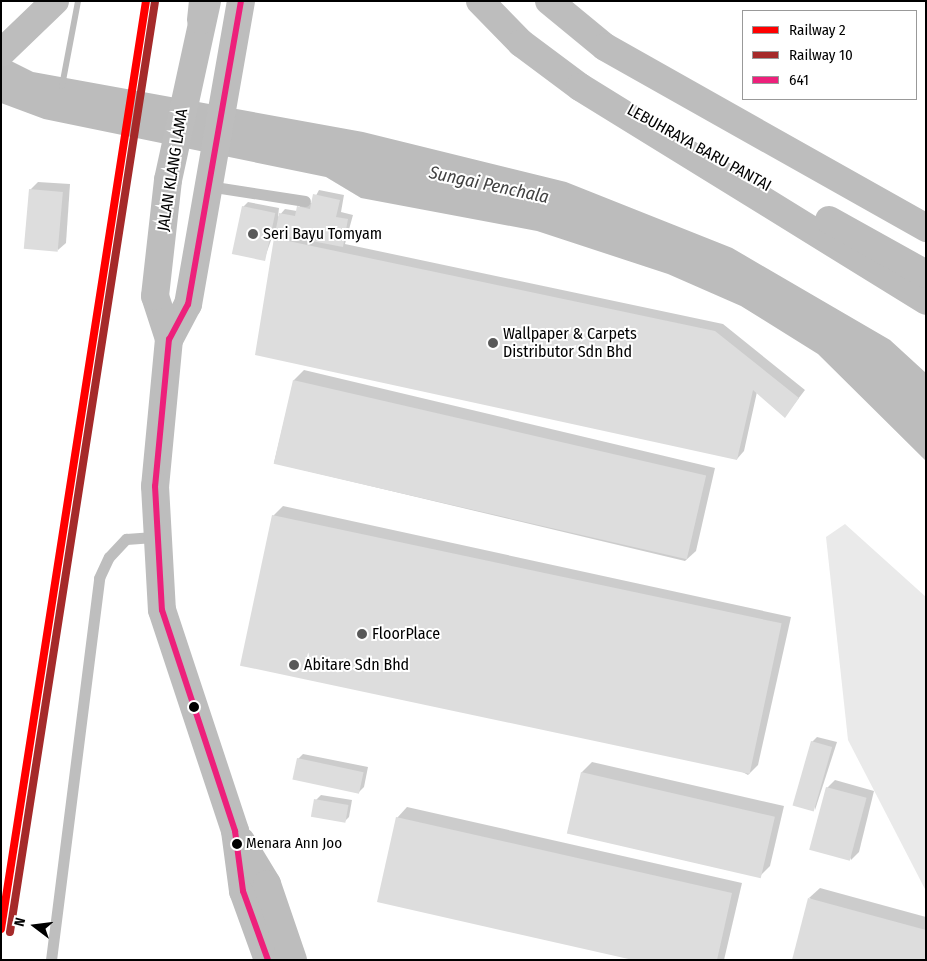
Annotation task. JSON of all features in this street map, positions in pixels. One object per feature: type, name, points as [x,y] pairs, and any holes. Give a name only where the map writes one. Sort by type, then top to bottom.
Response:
[{"type":"main road","points":[[1,53],[55,1]]},
{"type":"main road","name":"JALAN KLANG LAMA","points":[[240,1],[188,304],[169,339],[154,453],[157,537],[162,610],[236,831],[267,884],[293,960]]},
{"type":"main road","points":[[480,1],[521,43],[580,87],[926,301]]},
{"type":"main road","name":"LEBUHRAYA BARU PANTAI","points":[[486,1],[521,36],[584,81],[926,274]]},
{"type":"main road","points":[[549,1],[605,47],[926,228]]},
{"type":"main road","name":"JALAN KLANG LAMA","points":[[169,339],[155,296],[168,180],[204,8]]},
{"type":"main road","name":"JALAN KLANG LAMA","points":[[236,831],[243,891],[268,960]]},
{"type":"lane","points":[[207,186],[305,201]]},
{"type":"lane","points":[[51,960],[99,578],[109,557],[126,539],[157,537]]},
{"type":"shaded area","points":[[845,524],[926,597],[926,891],[848,740],[826,537]]},
{"type":"water","name":"Sungai Penchala","points":[[1,56],[33,72],[363,132],[566,182],[732,248],[890,340],[926,373],[926,461],[818,354],[741,306],[668,274],[537,231],[361,198],[326,177],[44,119],[1,103]]},
{"type":"building","points":[[29,189],[63,192],[58,252],[24,249]]},
{"type":"building","points":[[313,194],[340,200],[336,217],[348,219],[343,247],[275,234],[279,213],[295,216],[297,206],[310,209]]},
{"type":"building","name":"Seri Bayu Tomyam","points":[[242,206],[275,213],[265,261],[232,254]]},
{"type":"building","name":"Wallpaper & Carpets Distributor Sdn Bhd","points":[[274,238],[715,331],[799,398],[785,418],[753,390],[737,460],[255,355]]},
{"type":"building","points":[[293,380],[706,475],[687,559],[274,464]]},
{"type":"building","points":[[272,515],[782,623],[750,774],[240,666]]},
{"type":"building","points":[[811,741],[832,747],[814,811],[793,805]]},
{"type":"building","points":[[297,758],[364,772],[359,794],[292,780]]},
{"type":"building","points":[[581,772],[775,817],[761,878],[567,833]]},
{"type":"building","points":[[826,787],[867,798],[850,861],[809,850]]},
{"type":"building","points":[[314,799],[348,805],[345,823],[311,817]]},
{"type":"building","points":[[396,817],[732,893],[717,960],[633,960],[377,902]]},
{"type":"building","points":[[808,898],[926,930],[926,960],[792,960]]},
{"type":"waterway","points":[[62,86],[78,1]]},
{"type":"rail line","name":"2","points":[[1,929],[146,1]]},
{"type":"rail line","name":"10","points":[[10,932],[155,2]]},
{"type":"transit line","name":"641","points":[[241,1],[188,304],[169,339],[155,486],[162,610],[235,831],[243,891],[268,960]]},
{"type":"place","name":"Seri Bayu Tomyam","points":[[253,234]]},
{"type":"place","name":"Wallpaper & Carpets Distributor Sdn Bhd","points":[[493,343]]},
{"type":"place","name":"FloorPlace","points":[[362,634]]},
{"type":"place","name":"Abitare Sdn Bhd","points":[[294,665]]},
{"type":"place","name":"Menara Ann Joo","points":[[237,844]]}]
